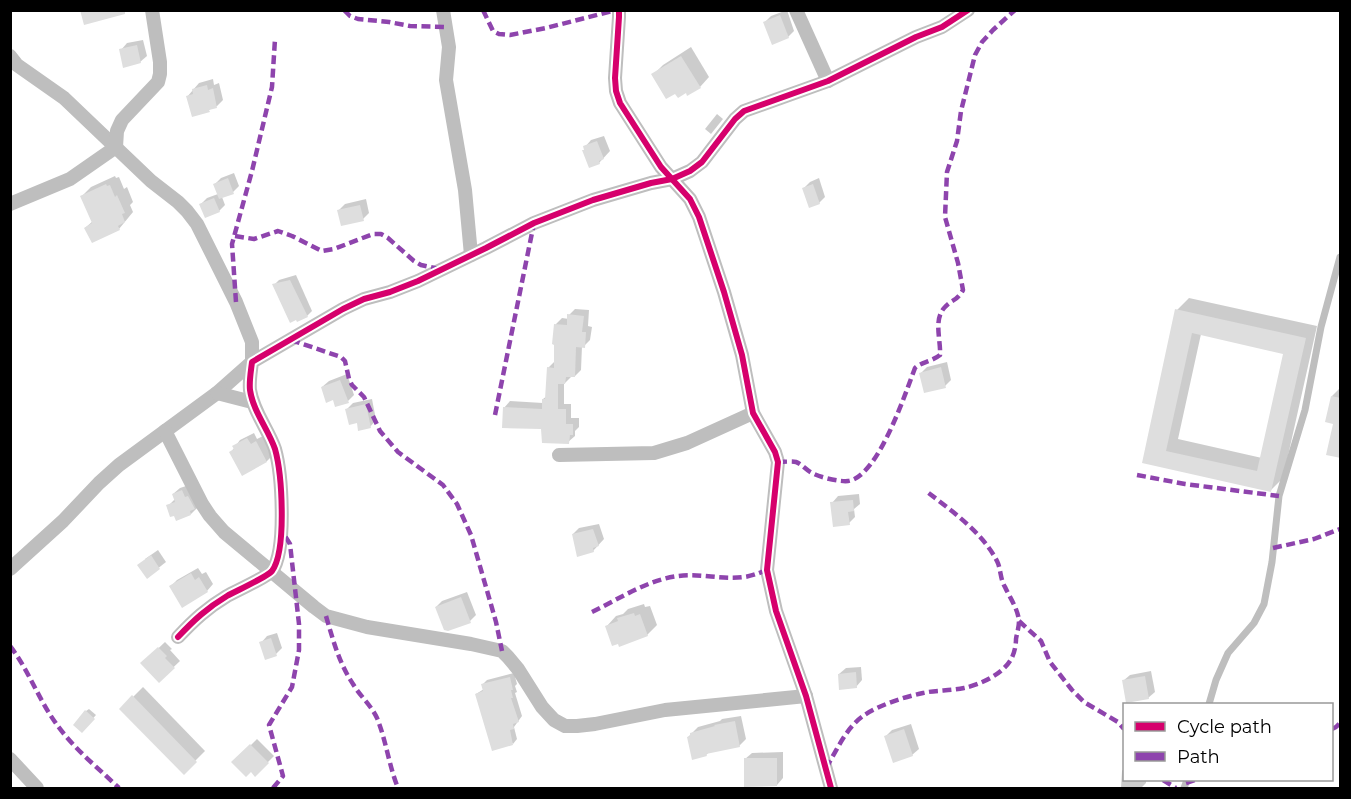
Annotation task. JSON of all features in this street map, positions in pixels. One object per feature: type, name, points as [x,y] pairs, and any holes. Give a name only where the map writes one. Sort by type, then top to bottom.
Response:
[{"type":"street","points":[[116,147],[117,131],[122,120],[158,82],[160,62],[152,10]]},
{"type":"street","points":[[443,10],[449,47],[446,80],[465,190],[471,255]]},
{"type":"street","points":[[619,10],[615,78],[620,103],[661,166],[690,199],[699,217],[742,354],[753,413],[775,452],[778,462],[766,570],[776,611],[806,696],[831,789]]},
{"type":"street","points":[[796,10],[828,81]]},
{"type":"street","points":[[10,569],[63,521],[119,465],[217,393],[252,362],[343,309],[418,281],[534,223],[593,200],[672,179],[690,171],[702,162],[735,119],[744,111],[828,81],[916,37],[942,27],[968,10]]},
{"type":"street","points":[[10,56],[17,65],[64,98],[151,181],[178,202],[197,224],[236,302],[252,342],[249,388],[252,402],[271,439],[278,466],[282,519],[281,545],[271,573],[228,596],[195,618],[178,637]]},
{"type":"street","points":[[10,204],[70,178],[116,147]]},
{"type":"street","points":[[217,393],[252,402]]},
{"type":"street","points":[[558,455],[654,453],[687,443],[753,413]]},
{"type":"street","points":[[165,431],[210,516],[224,532],[271,573],[326,616],[367,627],[502,651],[518,669],[542,707],[554,720],[565,726],[595,724],[665,710],[806,696]]},
{"type":"street","points":[[10,759],[38,789]]},
{"type":"lane","points":[[1210,703],[1216,680],[1228,653],[1254,623],[1264,604],[1280,496],[1305,410],[1321,327],[1341,257]]},
{"type":"building","points":[[80,10],[125,10],[125,14],[84,25]]},
{"type":"building","points":[[780,15],[789,38],[772,45],[763,22]]},
{"type":"building","points":[[137,45],[141,63],[123,68],[119,49]]},
{"type":"building","points":[[681,56],[701,88],[687,96],[686,93],[678,98],[675,94],[666,99],[651,74]]},
{"type":"building","points":[[207,85],[208,90],[213,88],[217,108],[192,117],[186,96],[193,94],[192,89]]},
{"type":"building","points":[[597,141],[604,159],[599,161],[600,164],[589,168],[582,150],[584,150],[583,146]]},
{"type":"building","points":[[228,178],[234,194],[219,199],[213,184]]},
{"type":"building","points":[[106,184],[110,185],[115,197],[117,195],[125,213],[122,214],[125,222],[118,226],[120,230],[92,243],[84,228],[92,223],[80,196]]},
{"type":"building","points":[[813,184],[820,204],[809,208],[802,188]]},
{"type":"building","points":[[214,198],[220,212],[205,218],[199,204]]},
{"type":"building","points":[[360,205],[364,221],[341,226],[337,210]]},
{"type":"building","points":[[290,280],[308,317],[290,323],[272,284]]},
{"type":"building","points":[[1175,309],[1306,338],[1271,492],[1142,463]],"holes":[[[1192,333],[1283,354],[1257,471],[1166,451]]]},
{"type":"building","points":[[567,314],[584,316],[582,332],[586,332],[585,348],[576,347],[575,377],[566,377],[565,384],[558,384],[558,409],[566,409],[566,424],[573,424],[573,435],[570,435],[569,444],[542,443],[541,429],[502,428],[503,407],[542,409],[547,367],[554,368],[554,345],[552,344],[554,324],[567,325]]},
{"type":"building","points":[[941,367],[946,388],[924,393],[919,373]]},
{"type":"building","points":[[340,380],[349,403],[335,407],[333,400],[326,403],[321,387]]},
{"type":"building","points":[[1331,396],[1341,398],[1341,458],[1326,455],[1333,424],[1325,422]]},
{"type":"building","points":[[366,404],[371,428],[358,431],[357,423],[349,425],[345,409]]},
{"type":"building","points":[[247,438],[251,444],[256,441],[267,462],[242,476],[229,452],[234,449],[232,446]]},
{"type":"building","points":[[182,490],[195,509],[190,511],[191,515],[176,521],[174,516],[170,517],[166,505],[175,502],[172,494]]},
{"type":"building","points":[[853,500],[854,511],[848,512],[850,525],[833,527],[830,502]]},
{"type":"building","points":[[593,529],[599,546],[593,548],[594,552],[577,557],[572,534]]},
{"type":"building","points":[[151,555],[160,569],[147,579],[137,565]]},
{"type":"building","points":[[191,573],[195,580],[199,577],[208,592],[182,608],[169,586]]},
{"type":"building","points":[[461,597],[471,623],[448,631],[444,630],[435,607]]},
{"type":"building","points":[[634,613],[635,616],[640,614],[648,636],[619,647],[618,644],[612,646],[605,626],[618,621],[617,618]]},
{"type":"building","points":[[271,638],[277,656],[265,660],[259,642]]},
{"type":"building","points":[[158,647],[175,668],[159,683],[140,663]]},
{"type":"building","points":[[856,672],[857,688],[839,690],[838,674]]},
{"type":"building","points":[[1145,676],[1149,699],[1126,703],[1122,680]]},
{"type":"building","points":[[510,677],[513,690],[511,690],[513,698],[511,698],[519,722],[513,724],[514,729],[510,730],[513,745],[492,751],[475,694],[483,691],[481,684]]},
{"type":"building","points":[[132,695],[197,762],[184,775],[119,709]]},
{"type":"building","points":[[85,710],[95,719],[82,733],[73,725]]},
{"type":"building","points":[[735,721],[740,747],[706,754],[707,756],[692,760],[687,737],[690,733]]},
{"type":"building","points":[[904,729],[913,756],[893,763],[884,736]]},
{"type":"building","points":[[250,744],[269,763],[255,777],[251,772],[246,777],[231,762]]},
{"type":"building","points":[[744,758],[777,758],[777,786],[744,787]]},
{"type":"marked path","points":[[344,10],[350,16],[358,19],[410,26],[446,27]]},
{"type":"marked path","points":[[483,10],[493,31],[510,35],[616,10]]},
{"type":"marked path","points":[[778,462],[796,462],[815,475],[834,480],[848,481],[859,476],[870,465],[889,433],[915,368],[940,355],[939,317],[945,307],[963,290],[945,217],[947,172],[957,141],[961,111],[975,55],[982,42],[1015,10]]},
{"type":"marked path","points":[[236,302],[232,244],[272,87],[275,39]]},
{"type":"marked path","points":[[495,415],[534,223]]},
{"type":"marked path","points":[[235,236],[254,239],[278,231],[322,251],[334,249],[373,234],[381,234],[414,261],[439,269]]},
{"type":"marked path","points":[[291,340],[341,357],[345,361],[352,385],[364,397],[380,431],[398,452],[443,485],[457,504],[471,535],[502,651]]},
{"type":"marked path","points":[[1137,475],[1185,484],[1279,496]]},
{"type":"marked path","points":[[826,768],[842,740],[857,721],[869,712],[908,697],[964,688],[983,682],[1001,671],[1014,653],[1019,621],[1003,584],[997,561],[975,531],[926,491]]},
{"type":"marked path","points":[[1273,548],[1314,539],[1340,529]]},
{"type":"marked path","points":[[273,788],[283,776],[269,725],[292,687],[299,650],[299,624],[290,544],[282,531]]},
{"type":"marked path","points":[[592,612],[655,581],[667,578],[686,575],[736,578],[767,570]]},
{"type":"marked path","points":[[326,616],[344,668],[377,718],[398,788]]},
{"type":"marked path","points":[[1019,621],[1041,641],[1050,662],[1072,690],[1084,702],[1118,722],[1123,728]]},
{"type":"marked path","points":[[10,646],[62,731],[119,788]]},
{"type":"marked path","points":[[1333,728],[1340,723]]},
{"type":"marked path","points":[[1165,781],[1176,788]]},
{"type":"marked path","points":[[1186,783],[1192,781]]},
{"type":"cycle path","points":[[619,10],[615,78],[620,103],[661,167],[690,199],[699,217],[742,355],[753,413],[775,452],[778,462],[767,570],[776,611],[806,696],[831,788]]},
{"type":"cycle path","points":[[178,637],[213,605],[269,574],[277,561],[282,512],[280,476],[275,449],[257,413],[250,390],[252,362],[343,309],[364,299],[418,281],[534,223],[593,200],[672,179],[690,171],[702,162],[735,119],[744,111],[828,81],[916,37],[942,27],[968,10]]}]
